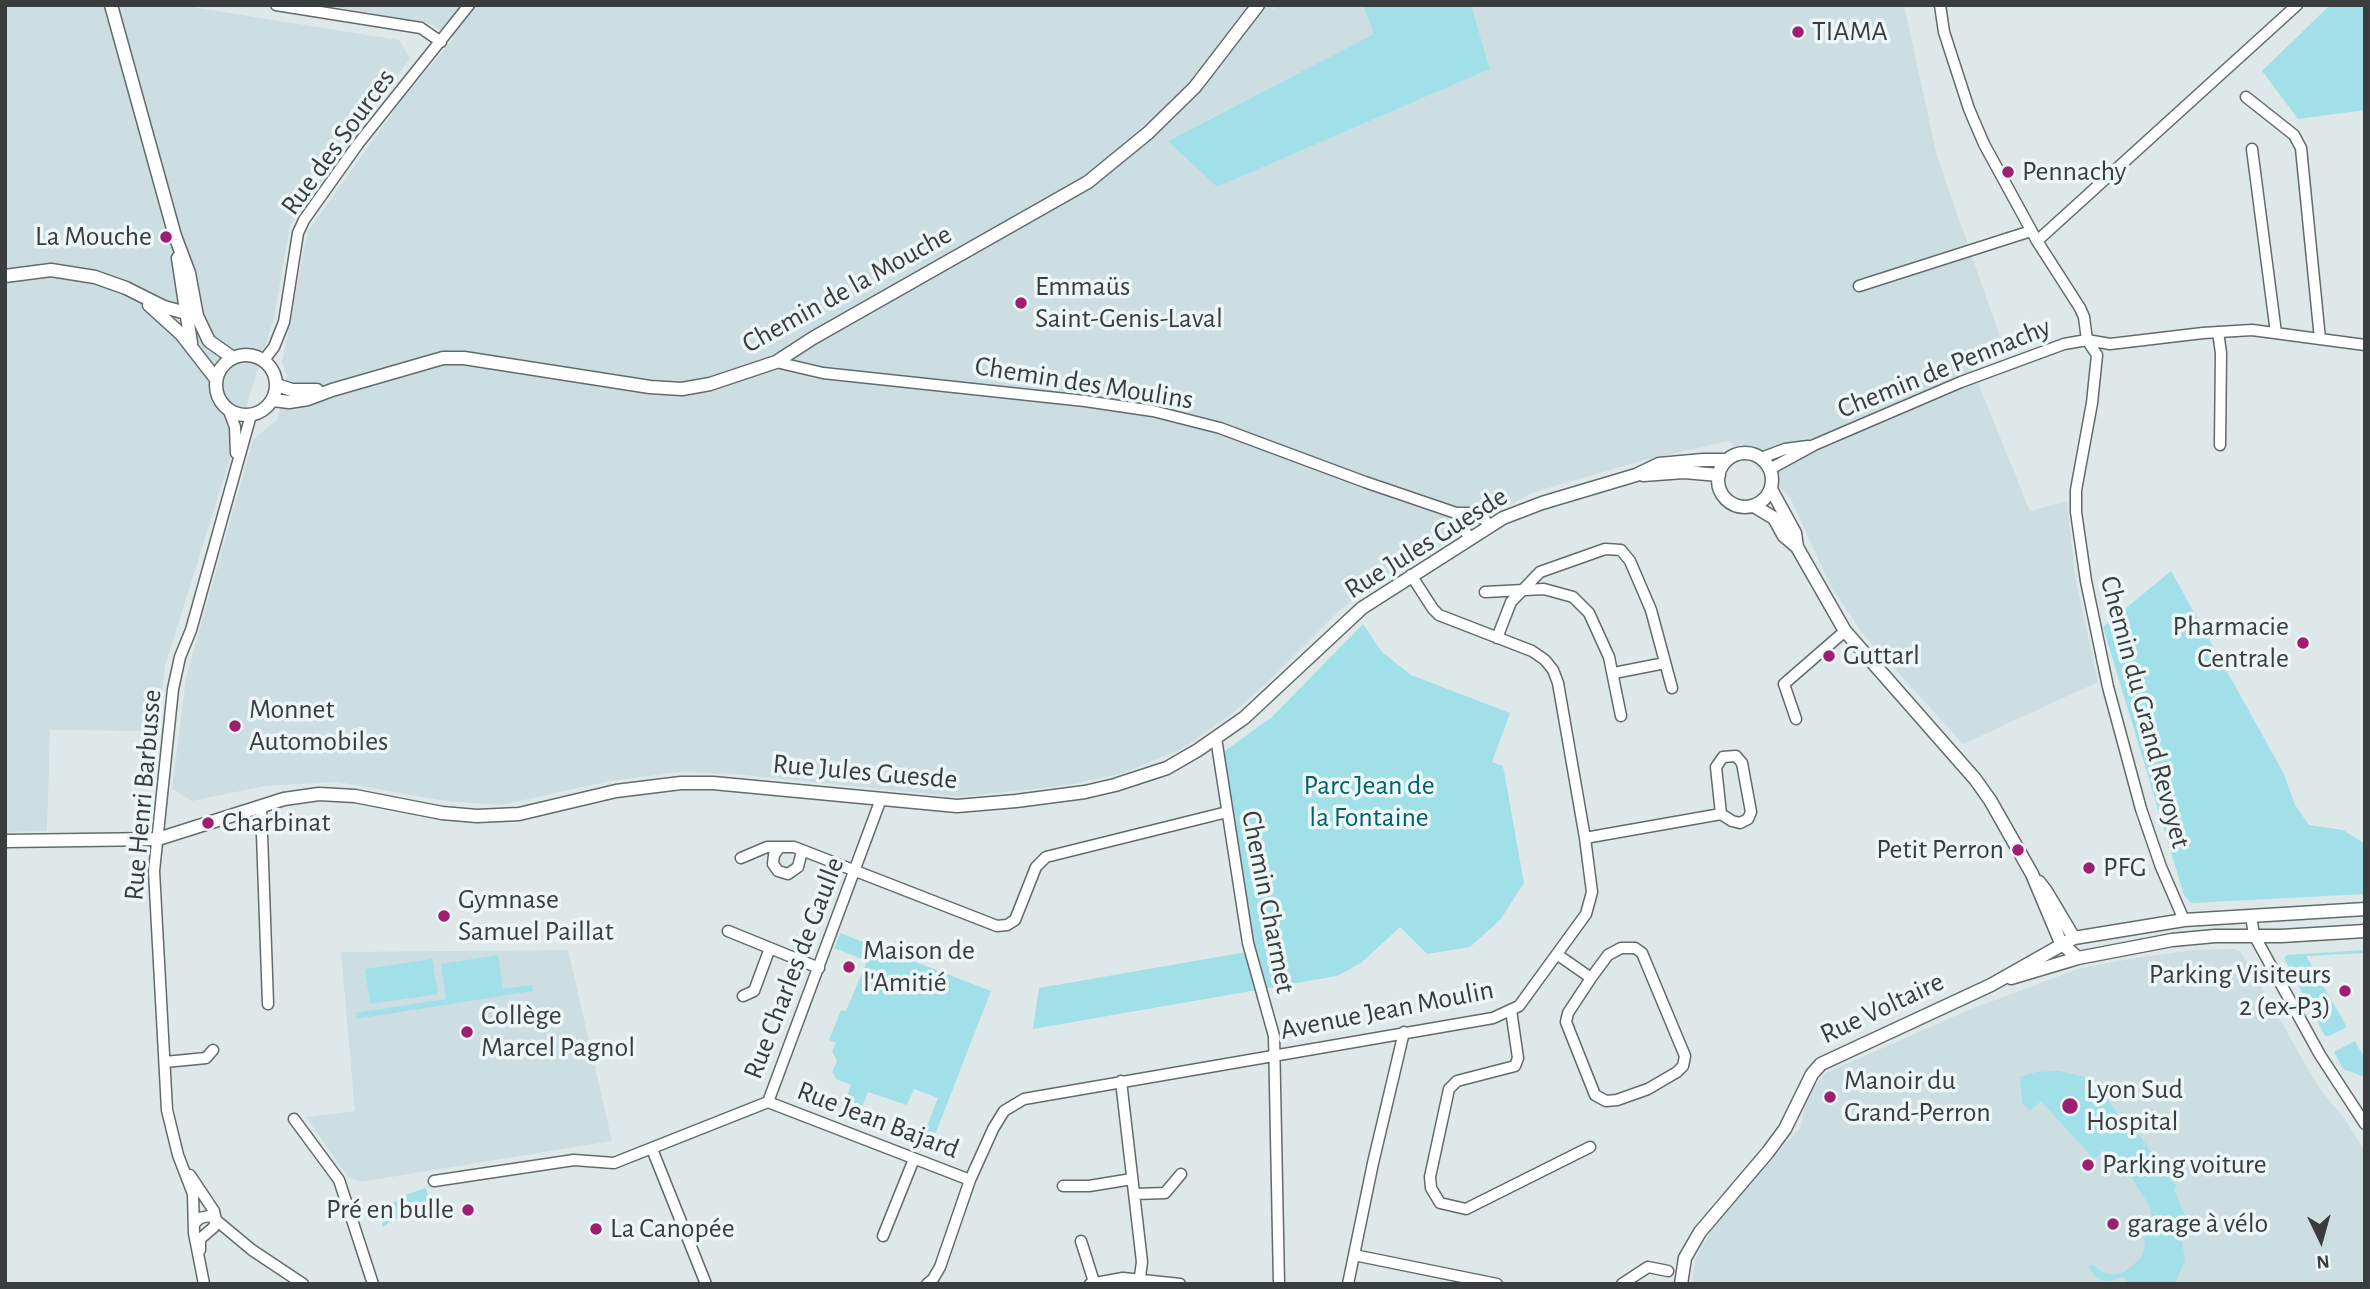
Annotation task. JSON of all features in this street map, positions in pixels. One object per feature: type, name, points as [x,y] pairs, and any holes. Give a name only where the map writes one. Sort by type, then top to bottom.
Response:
[{"type":"street","points":[[111,5],[175,236],[189,273],[191,345]]},
{"type":"street","points":[[276,5],[421,28],[441,42]]},
{"type":"street","name":"Rue des Sources","points":[[264,360],[274,347],[284,322],[298,233],[304,220],[358,144],[469,5]]},
{"type":"street","name":"Chemin de la Mouche","points":[[273,400],[289,402],[308,399],[443,359],[464,358],[649,387],[682,389],[710,384],[776,362],[813,338],[1087,183],[1148,133],[1195,87],[1258,5]]},
{"type":"street","name":"Chemin du Grand Revoyet","points":[[1940,5],[1944,32],[1983,144],[2034,236],[2080,307],[2087,340],[2097,355],[2092,403],[2076,490],[2076,512],[2085,581],[2108,687],[2141,809],[2161,867],[2184,920]]},
{"type":"street","points":[[1859,286],[2034,236],[2297,5]]},
{"type":"street","points":[[2246,97],[2294,135],[2301,148],[2320,339]]},
{"type":"street","points":[[2252,149],[2276,333]]},
{"type":"street","points":[[5,276],[51,270],[104,279],[164,307],[192,315],[209,341],[233,358]]},
{"type":"street","points":[[136,293],[191,345],[216,379]]},
{"type":"street","name":"Chemin de Pennachy","points":[[1770,469],[1814,445],[2012,361],[2064,344],[2087,340],[2110,344],[2252,330],[2365,345]]},
{"type":"street","points":[[2218,332],[2221,353],[2220,445]]},
{"type":"street","points":[[248,355],[264,360],[271,367],[277,384],[273,400],[267,407],[251,415],[229,411],[216,393],[216,379],[225,363],[248,355]]},
{"type":"street","name":"Chemin des Moulins","points":[[776,362],[823,373],[1085,401],[1153,411],[1220,428],[1364,482],[1456,513],[1469,513],[1484,519],[1490,526]]},
{"type":"street","name":"Chemin de la Mouche","points":[[277,384],[303,391],[332,390]]},
{"type":"street","name":"Rue Henri Barbusse","points":[[229,411],[235,428],[237,449],[234,473]]},
{"type":"street","name":"Rue Henri Barbusse","points":[[204,1284],[195,1243],[193,1194],[169,1121],[154,871],[170,711],[180,657],[191,630],[251,415]]},
{"type":"street","name":"Chemin de Pennachy","points":[[1761,458],[1785,449],[1814,445]]},
{"type":"street","points":[[1746,453],[1761,458],[1770,469],[1773,479],[1765,499],[1754,506],[1744,507],[1729,502],[1720,490],[1719,475],[1727,460],[1746,453]]},
{"type":"street","name":"Rue Jules Guesde","points":[[5,841],[158,839],[284,799],[318,794],[355,796],[442,813],[477,816],[519,814],[616,791],[681,783],[713,783],[974,806],[1085,792],[1167,768],[1216,738],[1272,694],[1362,608],[1469,538],[1516,512],[1636,475],[1659,464],[1727,460]]},
{"type":"street","name":"Rue Jules Guesde","points":[[1636,475],[1684,472],[1719,475]]},
{"type":"street","points":[[1771,489],[1795,533],[1797,547]]},
{"type":"street","points":[[1754,506],[1774,518],[1784,536],[1797,547],[1845,631],[1975,779],[1990,800],[2078,958]]},
{"type":"street","points":[[1456,513],[1469,538]]},
{"type":"street","points":[[1497,638],[1511,602],[1540,572],[1605,549],[1621,550],[1630,561],[1651,610],[1672,688]]},
{"type":"street","name":"Avenue Jean Moulin","points":[[927,1284],[940,1267],[970,1180],[993,1129],[1004,1111],[1024,1099],[1493,1018],[1519,1006],[1586,915],[1592,892],[1585,838],[1558,683],[1553,670],[1532,651],[1439,615],[1411,575]]},
{"type":"street","points":[[1485,592],[1544,589],[1573,597],[1589,613],[1609,657],[1620,716]]},
{"type":"street","points":[[1796,719],[1784,684],[1845,631]]},
{"type":"street","points":[[1614,673],[1665,663]]},
{"type":"street","name":"Chemin Charmet","points":[[1216,738],[1248,943],[1273,1031],[1276,1055],[1274,1117],[1279,1284]]},
{"type":"street","points":[[1585,838],[1721,814],[1740,823],[1748,818],[1751,812],[1742,763],[1736,757],[1723,757],[1716,767],[1721,814]]},
{"type":"street","name":"Rue Charles de Gaulle","points":[[434,1181],[574,1160],[614,1163],[768,1102],[881,799]]},
{"type":"street","points":[[261,806],[268,1004]]},
{"type":"street","points":[[741,858],[767,847],[794,848],[997,926],[1007,925],[1015,920],[1036,867],[1046,857],[1227,812]]},
{"type":"street","points":[[779,848],[774,855],[773,864],[778,871],[788,874],[798,867],[803,851]]},
{"type":"street","name":"Rue Voltaire","points":[[1681,1284],[1685,1258],[1700,1232],[1786,1129],[1812,1074],[1821,1064],[1991,985],[2068,941],[2184,920],[2365,909]]},
{"type":"street","points":[[2251,916],[2254,935],[2320,1055],[2353,1110],[2365,1124]]},
{"type":"street","points":[[728,931],[819,968]]},
{"type":"street","name":"Rue Voltaire","points":[[1991,985],[2078,958],[2172,940],[2365,931]]},
{"type":"street","points":[[743,996],[754,991],[770,948]]},
{"type":"street","points":[[1621,948],[1635,948],[1642,953],[1685,1056],[1683,1066],[1677,1072],[1648,1089],[1617,1100],[1606,1101],[1595,1095],[1566,1022],[1568,1013],[1591,978],[1608,955],[1621,948]]},
{"type":"street","points":[[1558,956],[1591,978]]},
{"type":"street","points":[[1511,1010],[1518,1058],[1515,1066],[1457,1081],[1449,1089],[1430,1177],[1431,1188],[1440,1203],[1466,1209],[1590,1147]]},
{"type":"street","points":[[1348,1284],[1404,1032]]},
{"type":"street","points":[[165,1062],[206,1058],[213,1051]]},
{"type":"street","points":[[1121,1081],[1142,1262],[1139,1282]]},
{"type":"street","name":"Rue Jean Bajard","points":[[768,1102],[970,1180]]},
{"type":"street","points":[[2353,1110],[2365,1103]]},
{"type":"street","points":[[294,1119],[339,1180],[373,1284]]},
{"type":"street","points":[[652,1149],[706,1284]]},
{"type":"street","points":[[883,1236],[914,1159]]},
{"type":"street","name":"Rue Henri Barbusse","points":[[183,1168],[197,1184],[214,1211],[216,1220]]},
{"type":"street","points":[[1134,1194],[1165,1193],[1181,1174]]},
{"type":"street","points":[[1063,1186],[1089,1186],[1132,1179]]},
{"type":"street","points":[[194,1223],[209,1216],[252,1250],[303,1284]]},
{"type":"street","points":[[200,1256],[200,1239],[215,1227],[216,1220]]},
{"type":"street","points":[[1081,1241],[1092,1283],[1123,1278],[1139,1282],[1180,1284]]},
{"type":"street","points":[[1354,1255],[1497,1284]]},
{"type":"street","points":[[1622,1284],[1648,1267],[1668,1271]]},
{"type":"shaded area","points":[[5,5],[179,5],[399,40],[410,58],[290,225],[274,318],[165,666],[158,731],[50,730],[47,831],[5,832]]},
{"type":"shaded area","points":[[326,5],[1274,5],[1272,10],[1281,5],[1363,5],[1375,34],[1169,140],[1217,187],[1490,69],[1471,5],[1904,5],[1937,156],[2005,351],[1970,363],[2030,511],[2067,501],[2075,576],[2098,682],[1963,744],[1863,634],[1830,585],[1790,497],[1729,441],[1644,460],[1531,493],[1389,575],[1342,608],[1233,713],[1182,749],[1124,773],[1069,785],[959,797],[734,774],[679,772],[610,781],[501,805],[445,801],[338,782],[265,786],[192,801],[172,789],[186,678],[253,440],[278,419],[287,375],[282,362],[308,231],[404,97],[454,38],[431,24]]},
{"type":"shaded area","name":"Lyon Sud Hospital","points":[[2235,949],[2241,952],[2319,1088],[2343,1117],[2365,1151],[2365,1284],[1692,1284],[1695,1260],[1713,1227],[1801,1127],[1807,1095],[1826,1073],[1971,1009],[2081,968],[2193,950]]},
{"type":"shaded area","name":"Collège Marcel Pagnol","points":[[568,950],[612,1141],[360,1182],[348,1177],[306,1117],[355,1111],[341,952]]},
{"type":"green space","points":[[1363,5],[1471,5],[1490,69],[1217,187],[1168,141],[1374,34]]},
{"type":"green space","points":[[2330,5],[2365,5],[2365,110],[2298,119],[2262,71]]},
{"type":"green space","points":[[2171,571],[2284,774],[2295,805],[2309,825],[2343,830],[2365,844],[2365,894],[2191,903],[2184,895],[2103,627]]},
{"type":"green space","name":"Parc Jean de la Fontaine","points":[[1363,624],[1382,652],[1411,675],[1510,713],[1492,762],[1503,766],[1524,883],[1500,920],[1470,947],[1427,954],[1400,927],[1361,963],[1337,976],[1033,1029],[1039,988],[1252,951],[1224,761],[1225,751],[1272,717]]},
{"type":"green space","points":[[840,933],[991,991],[929,1150],[919,1146],[938,1098],[914,1089],[907,1105],[868,1092],[856,1122],[840,1116],[851,1085],[836,1079],[832,1072],[837,1061],[832,1051],[836,1043],[829,1040],[841,1010],[846,1011],[867,961],[834,948]]},
{"type":"green space","points":[[2365,950],[2365,953],[2306,956],[2347,1027],[2325,1036],[2284,958],[2287,955]]},
{"type":"green space","points":[[498,955],[503,989],[532,985],[533,991],[356,1019],[355,1013],[446,999],[441,964]]},
{"type":"green space","points":[[432,959],[438,994],[370,1004],[365,969]]},
{"type":"green space","points":[[2355,1041],[2365,1059],[2365,1077],[2343,1069],[2334,1052]]},
{"type":"green space","points":[[2059,1071],[2085,1077],[2103,1093],[2124,1123],[2129,1121],[2177,1187],[2174,1190],[2184,1213],[2180,1231],[2185,1260],[2175,1284],[2127,1284],[2123,1277],[2102,1280],[2088,1267],[2091,1264],[2112,1275],[2124,1272],[2133,1265],[2142,1257],[2145,1245],[2143,1233],[2152,1215],[2149,1205],[2133,1180],[2103,1151],[2094,1159],[2041,1101],[2030,1111],[2022,1103],[2020,1077],[2036,1072]]},
{"type":"green space","points":[[426,1188],[429,1200],[382,1227],[388,1206],[408,1194]]},
{"type":"place","name":"TIAMA","points":[[1798,32]]},
{"type":"place","name":"Pennachy","points":[[2008,172]]},
{"type":"place","name":"La Mouche","points":[[166,237]]},
{"type":"place","name":"Emmaüs Saint-Genis-Laval","points":[[1021,303]]},
{"type":"place","name":"Pharmacie Centrale","points":[[2303,643]]},
{"type":"place","name":"Guttarl","points":[[1829,656]]},
{"type":"place","name":"Monnet Automobiles","points":[[235,726]]},
{"type":"place","name":"Charbinat","points":[[208,823]]},
{"type":"place","name":"Petit Perron","points":[[2018,850]]},
{"type":"place","name":"PFG","points":[[2089,868]]},
{"type":"place","name":"Gymnase Samuel Paillat","points":[[444,916]]},
{"type":"place","name":"Maison de l'Amitié","points":[[849,967]]},
{"type":"place","name":"Parking Visiteurs 2 (ex-P3)","points":[[2345,991]]},
{"type":"place","name":"Collège Marcel Pagnol","points":[[467,1032]]},
{"type":"place","name":"Manoir du Grand-Perron","points":[[1830,1097]]},
{"type":"place","name":"Lyon Sud Hospital","points":[[2070,1106]]},
{"type":"place","name":"Parking voiture","points":[[2088,1165]]},
{"type":"place","name":"Pré en bulle","points":[[468,1210]]},
{"type":"place","name":"garage à vélo","points":[[2113,1224]]},
{"type":"place","name":"La Canopée","points":[[596,1229]]}]
